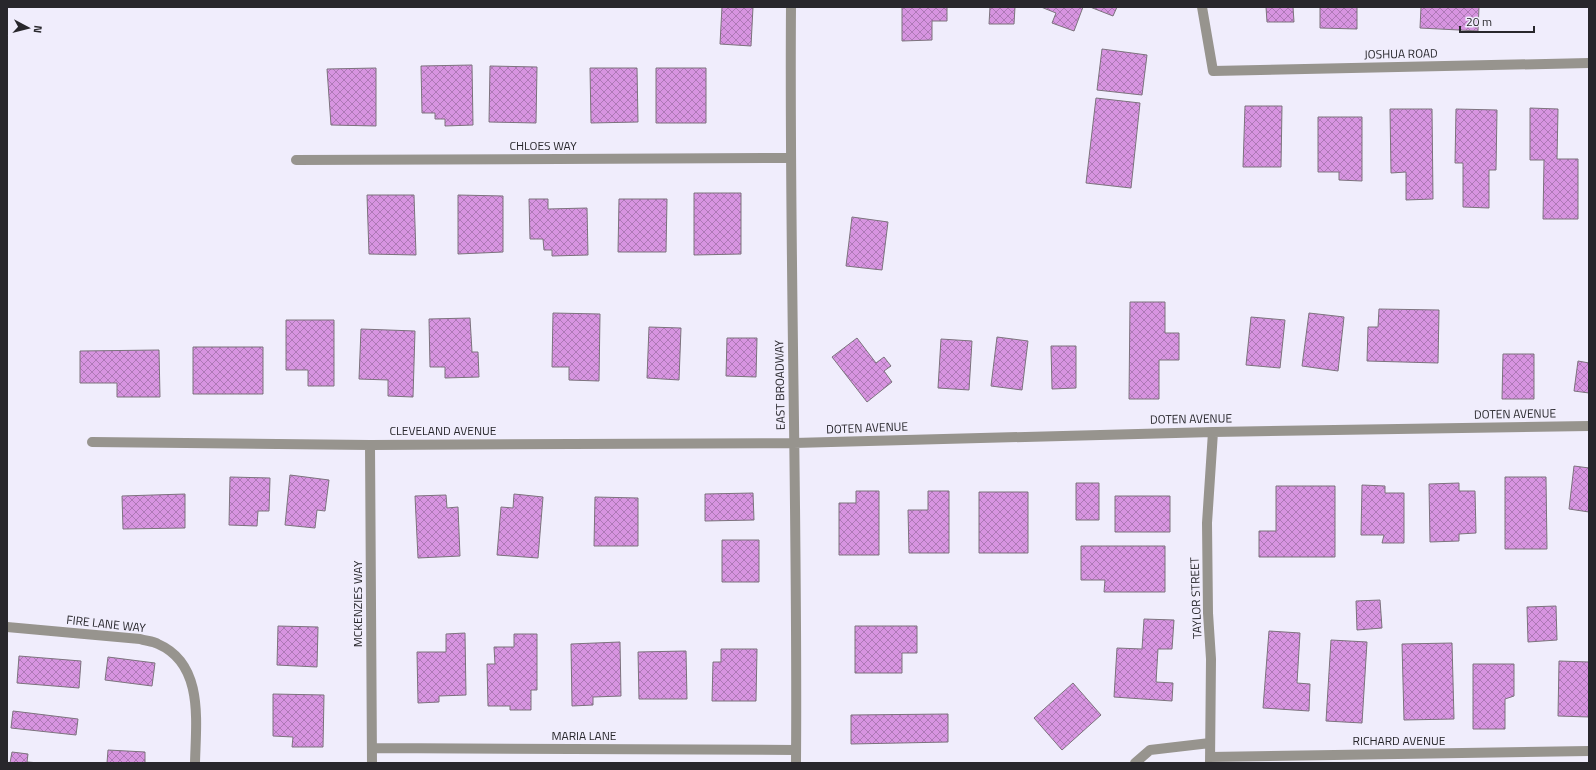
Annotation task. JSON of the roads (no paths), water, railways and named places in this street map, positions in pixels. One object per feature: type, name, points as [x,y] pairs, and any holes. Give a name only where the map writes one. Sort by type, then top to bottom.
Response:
[{"type":"street","name":"EAST BROADWAY","points":[[791,7],[790,158],[796,763]]},
{"type":"street","name":"JOSHUA ROAD","points":[[1202,7],[1213,71],[1589,63]]},
{"type":"street","name":"CHLOES WAY","points":[[296,160],[790,158]]},
{"type":"street","name":"DOTEN AVENUE","points":[[794,443],[1213,432],[1589,426]]},
{"type":"street","name":"TAYLOR STREET","points":[[1210,760],[1211,659],[1208,613],[1207,524],[1213,432]]},
{"type":"street","name":"CLEVELAND AVENUE","points":[[92,442],[370,445],[794,443]]},
{"type":"street","name":"MCKENZIES WAY","points":[[370,445],[372,763]]},
{"type":"street","name":"FIRE LANE WAY","points":[[7,627],[140,639],[158,643],[173,652],[185,666],[192,682],[196,722],[195,763]]},
{"type":"street","points":[[1135,763],[1150,750],[1210,743]]},
{"type":"street","name":"MARIA LANE","points":[[372,748],[796,750]]},
{"type":"street","name":"RICHARD AVENUE","points":[[1210,760],[1589,751]]}]
